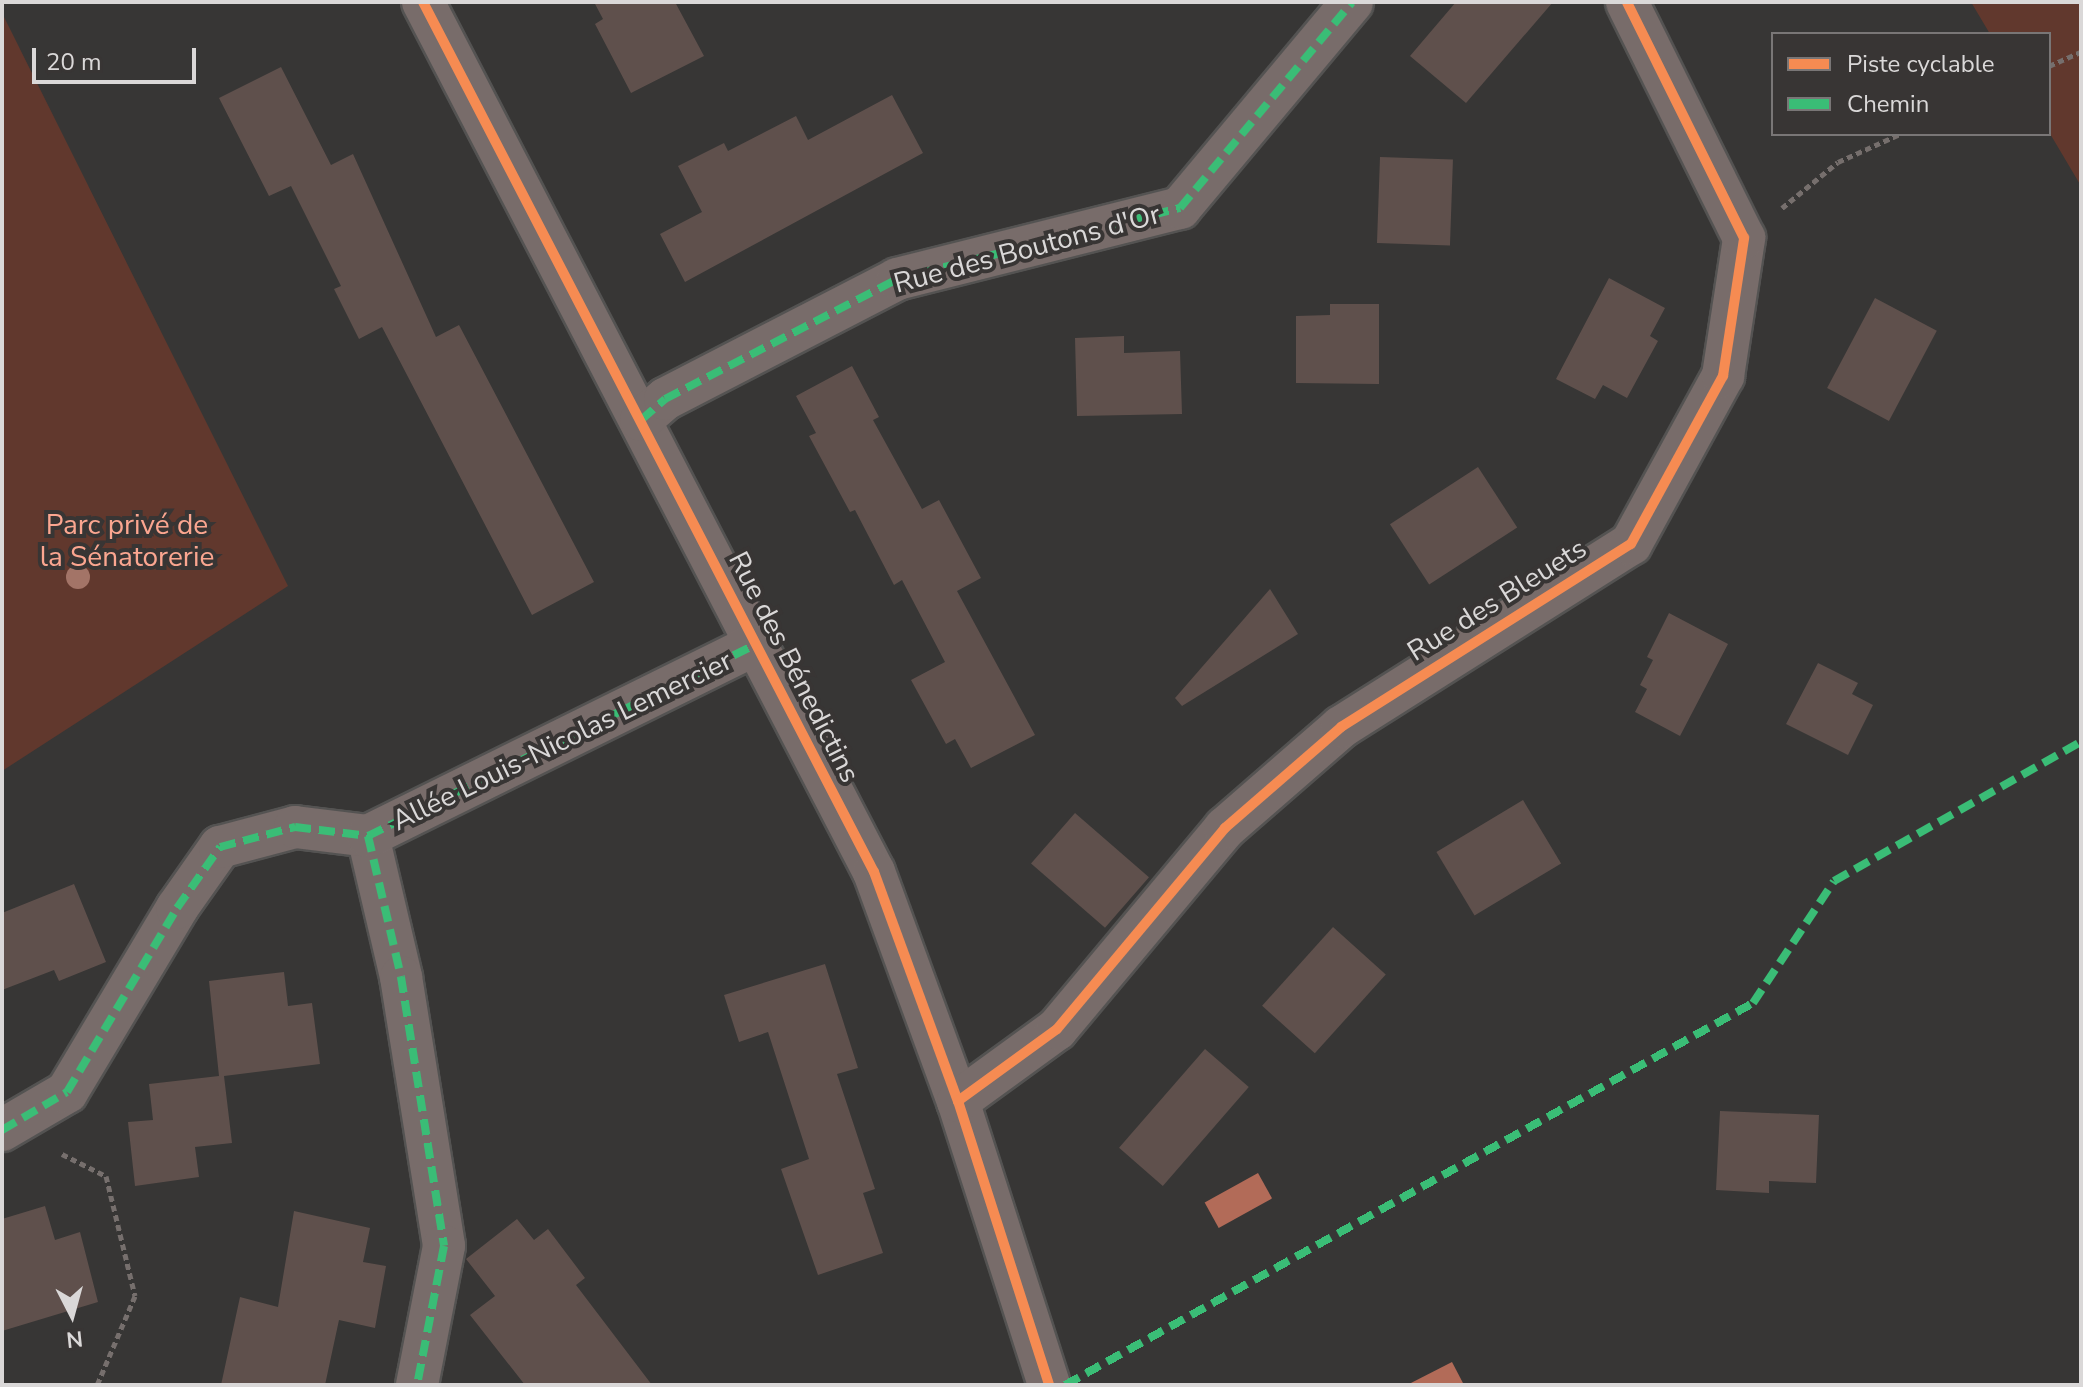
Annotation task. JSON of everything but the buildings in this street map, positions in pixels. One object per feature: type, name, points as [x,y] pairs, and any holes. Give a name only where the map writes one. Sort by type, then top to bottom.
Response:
[{"type":"street","name":"Rue des Bénedictins","points":[[423,2],[874,872],[958,1101],[1049,1385]]},
{"type":"street","name":"Rue des Boutons d'Or","points":[[641,420],[665,399],[897,279],[1180,208],[1352,2]]},
{"type":"street","points":[[1627,2],[1744,238]]},
{"type":"street","name":"Rue des Bleuets","points":[[958,1101],[1057,1029],[1225,828],[1341,727],[1631,544],[1723,376],[1744,238]]},
{"type":"street","name":"Allée Louis-Nicolas Lemercier","points":[[5,1128],[67,1092],[177,908],[220,847],[295,827],[368,836],[755,645]]},
{"type":"street","name":"Allée Louis-Nicolas Lemercier","points":[[368,836],[401,977],[444,1246],[417,1385]]},
{"type":"path","points":[[2051,65],[2081,52]]},
{"type":"path","points":[[1744,238],[1838,162],[1896,136]]},
{"type":"path","points":[[5,1128],[106,1176],[135,1296],[97,1385]]},
{"type":"green space","points":[[1971,2],[2081,2],[2081,186],[2051,135],[2051,32],[1989,32]]},
{"type":"green space","name":"Parc privé de la Sénatorerie","points":[[2,13],[288,586],[2,771]]},
{"type":"shaded area","points":[[1258,1173],[1272,1198],[1219,1228],[1205,1203]]},
{"type":"shaded area","points":[[1452,1362],[1464,1385],[1407,1385]]},
{"type":"marked path","points":[[641,420],[665,399],[897,279],[1180,208],[1352,2]]},
{"type":"marked path","points":[[2,1130],[67,1092],[177,908],[220,847],[295,827],[368,836],[755,645]]},
{"type":"marked path","points":[[1065,1385],[1753,1003],[1834,881],[2081,742]]},
{"type":"marked path","points":[[368,836],[401,977],[444,1246],[417,1385]]},
{"type":"cycle path","points":[[423,2],[874,872],[958,1101],[1049,1385]]},
{"type":"cycle path","points":[[958,1101],[1057,1029],[1225,828],[1341,727],[1631,544],[1723,376],[1744,238],[1627,2]]}]
